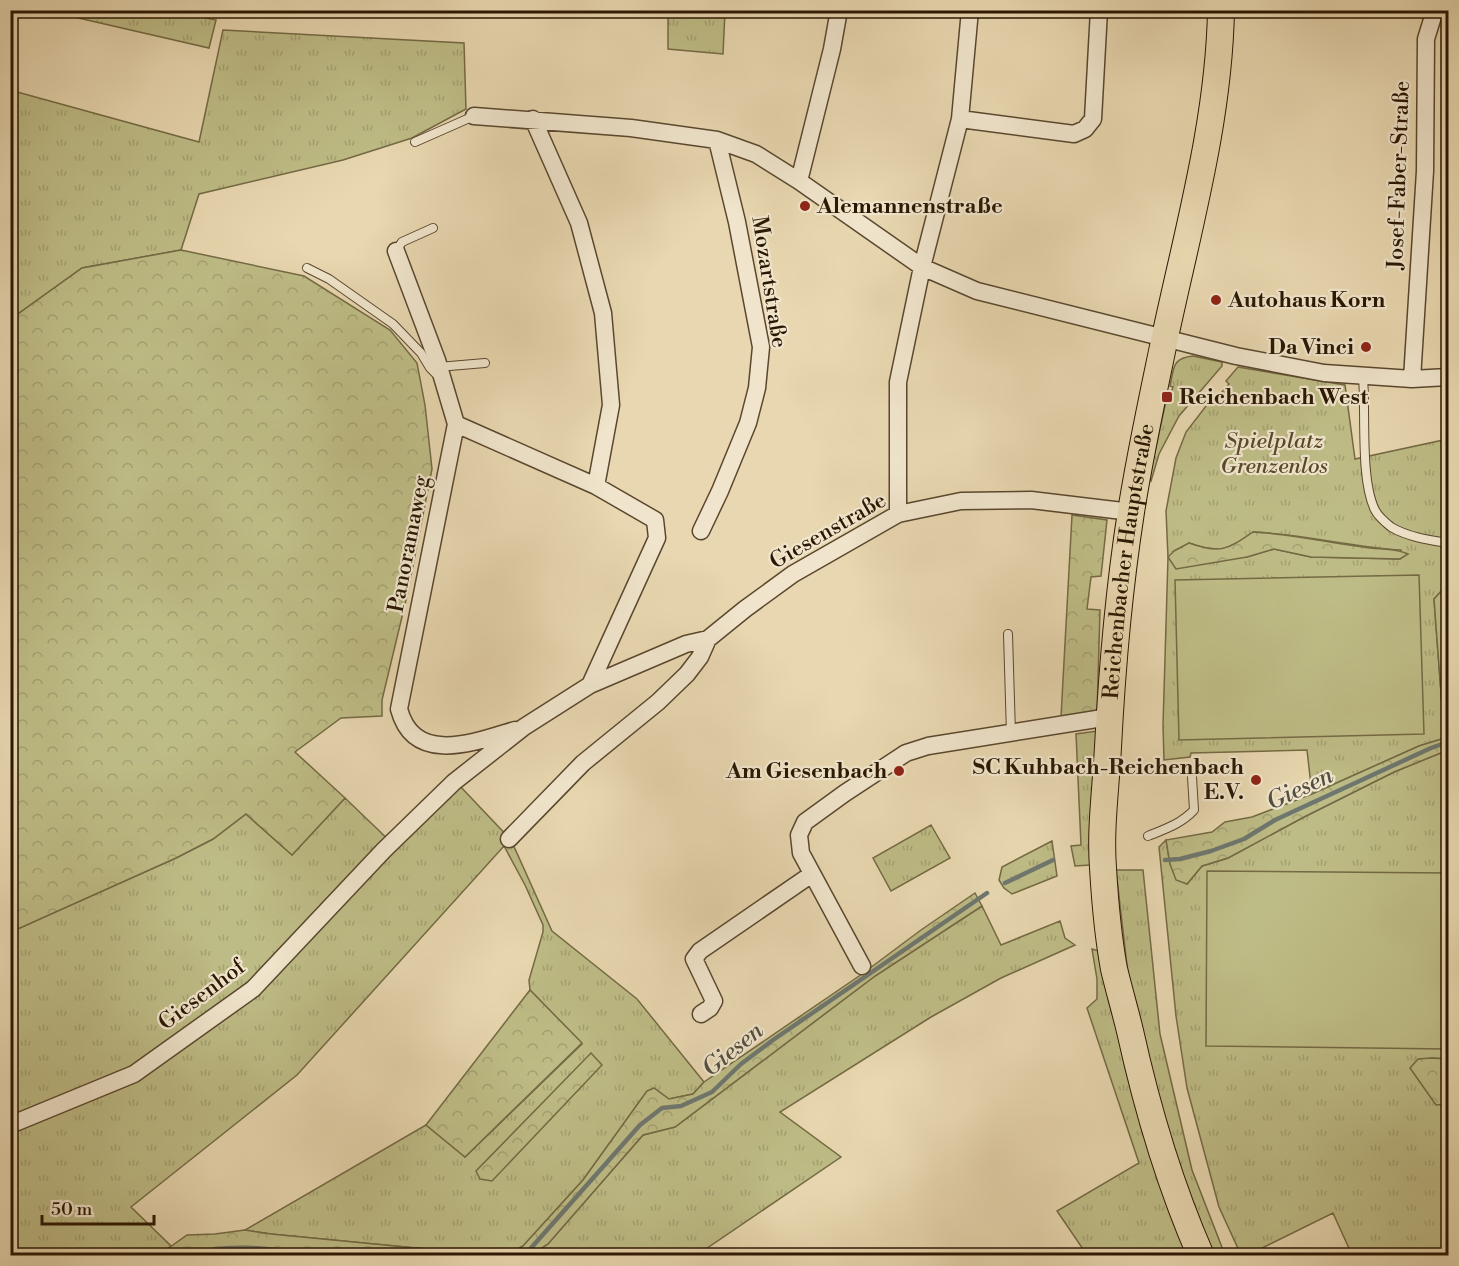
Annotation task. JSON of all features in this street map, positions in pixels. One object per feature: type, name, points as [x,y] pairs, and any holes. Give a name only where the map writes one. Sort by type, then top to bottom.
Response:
[{"type":"main road","name":"Reichenbacher Hauptstraße","points":[[1201,1256],[1178,1202],[1140,1079],[1114,967],[1103,865],[1109,717],[1120,595],[1131,512],[1165,339],[1199,185],[1213,106],[1221,33],[1221,10]]},
{"type":"street","points":[[799,181],[832,49],[839,10]]},
{"type":"street","points":[[898,514],[898,382],[922,267],[960,119],[970,10]]},
{"type":"street","points":[[960,119],[1074,134],[1085,129],[1093,119],[1099,10]]},
{"type":"street","name":"Josef-Faber-Straße","points":[[1412,379],[1425,171],[1426,39],[1435,10]]},
{"type":"street","points":[[474,117],[533,119],[631,128],[717,140],[756,154],[799,181],[922,267],[977,291],[1236,356],[1324,374],[1412,379],[1449,377]]},
{"type":"street","points":[[533,119],[579,223],[603,313],[611,405],[596,486]]},
{"type":"street","name":"Mozartstraße","points":[[701,531],[748,423],[757,388],[760,347],[737,222],[717,140]]},
{"type":"street","name":"Panoramaweg","points":[[396,251],[440,372],[456,424],[399,709],[403,723],[419,740],[440,746],[471,743],[524,727]]},
{"type":"street","points":[[456,424],[596,486],[655,520],[657,538],[590,685]]},
{"type":"street","name":"Giesenstraße","points":[[384,850],[453,782],[524,727],[590,685],[686,644],[708,639],[793,574],[898,514],[961,501],[1031,501],[1131,512]]},
{"type":"street","name":"Giesenstraße","points":[[509,839],[583,763],[658,702],[700,657],[708,639]]},
{"type":"street","points":[[862,966],[801,853],[799,835],[806,822],[837,798],[906,753],[928,746],[1109,717]]},
{"type":"street","name":"Giesenhof","points":[[10,1125],[134,1074],[253,989],[384,850]]},
{"type":"street","points":[[701,1014],[710,1008],[714,1000],[694,959],[700,951],[812,874]]},
{"type":"lane","points":[[415,142],[474,117]]},
{"type":"lane","points":[[396,251],[402,242],[433,228]]},
{"type":"lane","points":[[307,268],[329,279],[393,324],[421,353],[430,368],[440,372],[485,363]]},
{"type":"lane","points":[[1363,377],[1365,461],[1369,490],[1376,511],[1390,526],[1412,536],[1449,543]]},
{"type":"lane","points":[[1008,634],[1011,734]]},
{"type":"lane","points":[[1148,836],[1186,819],[1194,810],[1192,777]]},
{"type":"green space","points":[[48,11],[171,11],[216,20],[209,48]]},
{"type":"green space","points":[[668,11],[725,11],[723,54],[668,49]]},
{"type":"green space","points":[[223,30],[464,43],[466,109],[412,138],[343,160],[199,194],[181,250],[82,268],[11,319],[10,90],[199,142]]},
{"type":"green space","points":[[181,250],[304,276],[390,330],[417,363],[425,405],[432,469],[407,596],[382,700],[382,716],[341,718],[295,752],[345,798],[292,855],[246,814],[213,839],[176,858],[11,932],[11,319],[82,268]]},
{"type":"green space","points":[[1193,356],[1222,362],[1222,366],[1179,416],[1159,454],[1151,481],[1149,479],[1166,401],[1173,387],[1170,386],[1173,369],[1181,359]]},
{"type":"green space","name":"Spielplatz Grenzenlos","points":[[1238,367],[1345,385],[1355,459],[1448,439],[1448,584],[1434,599],[1444,733],[1448,737],[1419,746],[1312,794],[1307,750],[1191,753],[1190,757],[1164,760],[1168,557],[1166,511],[1176,458],[1186,432],[1213,397],[1216,399],[1229,384],[1226,381]],"holes":[[[1253,532],[1401,550],[1400,559],[1311,557],[1274,549],[1247,557],[1174,551],[1189,543],[1208,548],[1223,548]]]},
{"type":"green space","points":[[1072,515],[1107,520],[1101,576],[1091,577],[1087,609],[1100,610],[1097,714],[1061,717]]},
{"type":"green space","points":[[1253,532],[1294,536],[1408,554],[1400,559],[1311,557],[1274,549],[1247,557],[1176,569],[1168,557],[1189,543],[1208,548],[1223,548]]},
{"type":"green space","points":[[1419,575],[1424,734],[1179,740],[1175,580]]},
{"type":"green space","points":[[1448,584],[1448,735],[1444,733],[1434,599]]},
{"type":"green space","points":[[1097,731],[1090,865],[1075,866],[1071,846],[1081,845],[1076,734]]},
{"type":"green space","points":[[1448,737],[1448,750],[1394,772],[1228,858],[1202,866],[1187,884],[1176,880],[1170,864],[1166,840],[1212,832],[1225,822],[1252,817],[1312,794],[1419,746]]},
{"type":"green space","points":[[1448,750],[1448,1059],[1431,1058],[1436,1104],[1448,1104],[1448,1255],[1352,1255],[1333,1213],[1248,1255],[1241,1255],[1219,1207],[1187,1088],[1176,1016],[1159,847],[1166,840],[1170,864],[1187,884],[1202,866],[1228,858],[1394,772]]},
{"type":"green space","points":[[458,784],[511,840],[552,931],[637,999],[704,1082],[693,1094],[669,1099],[654,1088],[647,1091],[583,1180],[523,1246],[507,1255],[488,1255],[245,1230],[426,1125],[465,1157],[582,1044],[530,990],[529,980],[543,925],[504,846],[297,1075],[131,1207],[171,1246],[159,1255],[11,1255],[10,932],[176,858],[213,839],[246,814],[292,855],[345,798],[396,847]]},
{"type":"green space","points":[[931,825],[950,858],[891,891],[873,858]]},
{"type":"green space","points":[[1052,841],[1057,876],[1012,894],[1004,888],[999,880],[1002,867]]},
{"type":"green space","points":[[1116,870],[1143,870],[1160,1034],[1192,1170],[1225,1255],[1210,1255],[1184,1197],[1129,983]]},
{"type":"green space","points":[[1207,871],[1448,873],[1448,1049],[1206,1046]]},
{"type":"green space","points":[[975,893],[982,906],[875,976],[675,1127],[643,1135],[548,1244],[531,1255],[507,1256],[523,1246],[583,1180],[647,1091],[654,1088],[669,1099],[693,1094],[704,1082]]},
{"type":"green space","points":[[982,906],[1001,945],[1060,921],[1065,938],[1075,945],[1001,978],[931,1017],[780,1112],[841,1157],[697,1255],[531,1256],[548,1244],[643,1135],[675,1127],[875,976]]},
{"type":"green space","points":[[1092,949],[1099,951],[1108,998],[1155,1168],[1191,1255],[1087,1255],[1057,1211],[1139,1163],[1087,1008],[1097,999],[1097,979]]},
{"type":"green space","points":[[530,990],[582,1043],[465,1157],[426,1125]]},
{"type":"green space","points":[[591,1053],[602,1065],[492,1181],[480,1179],[476,1171]]},
{"type":"green space","points":[[1418,1059],[1448,1059],[1448,1104],[1436,1105],[1410,1068]]},
{"type":"green space","points":[[245,1230],[488,1255],[159,1255],[187,1235]]},
{"type":"waterway","name":"Giesen","points":[[1165,860],[1180,859],[1211,851],[1244,839],[1275,820],[1431,748],[1448,744]]},
{"type":"waterway","name":"Giesen","points":[[1005,883],[1053,860]]},
{"type":"waterway","name":"Giesen","points":[[524,1256],[640,1125],[662,1108],[681,1106],[712,1092],[741,1064],[773,1040],[987,893]]},
{"type":"waterway","name":"Giesen","points":[[192,1256],[206,1251],[238,1248],[319,1256]]},
{"type":"place","name":"Alemannenstraße","points":[[805,206]]},
{"type":"place","name":"Autohaus Korn","points":[[1216,300]]},
{"type":"place","name":"Da Vinci","points":[[1366,347]]},
{"type":"place","name":"Reichenbach West","points":[[1167,397]]},
{"type":"place","name":"Am Giesenbach","points":[[899,771]]},
{"type":"place","name":"SC Kuhbach-Reichenbach E.V.","points":[[1256,780]]}]
